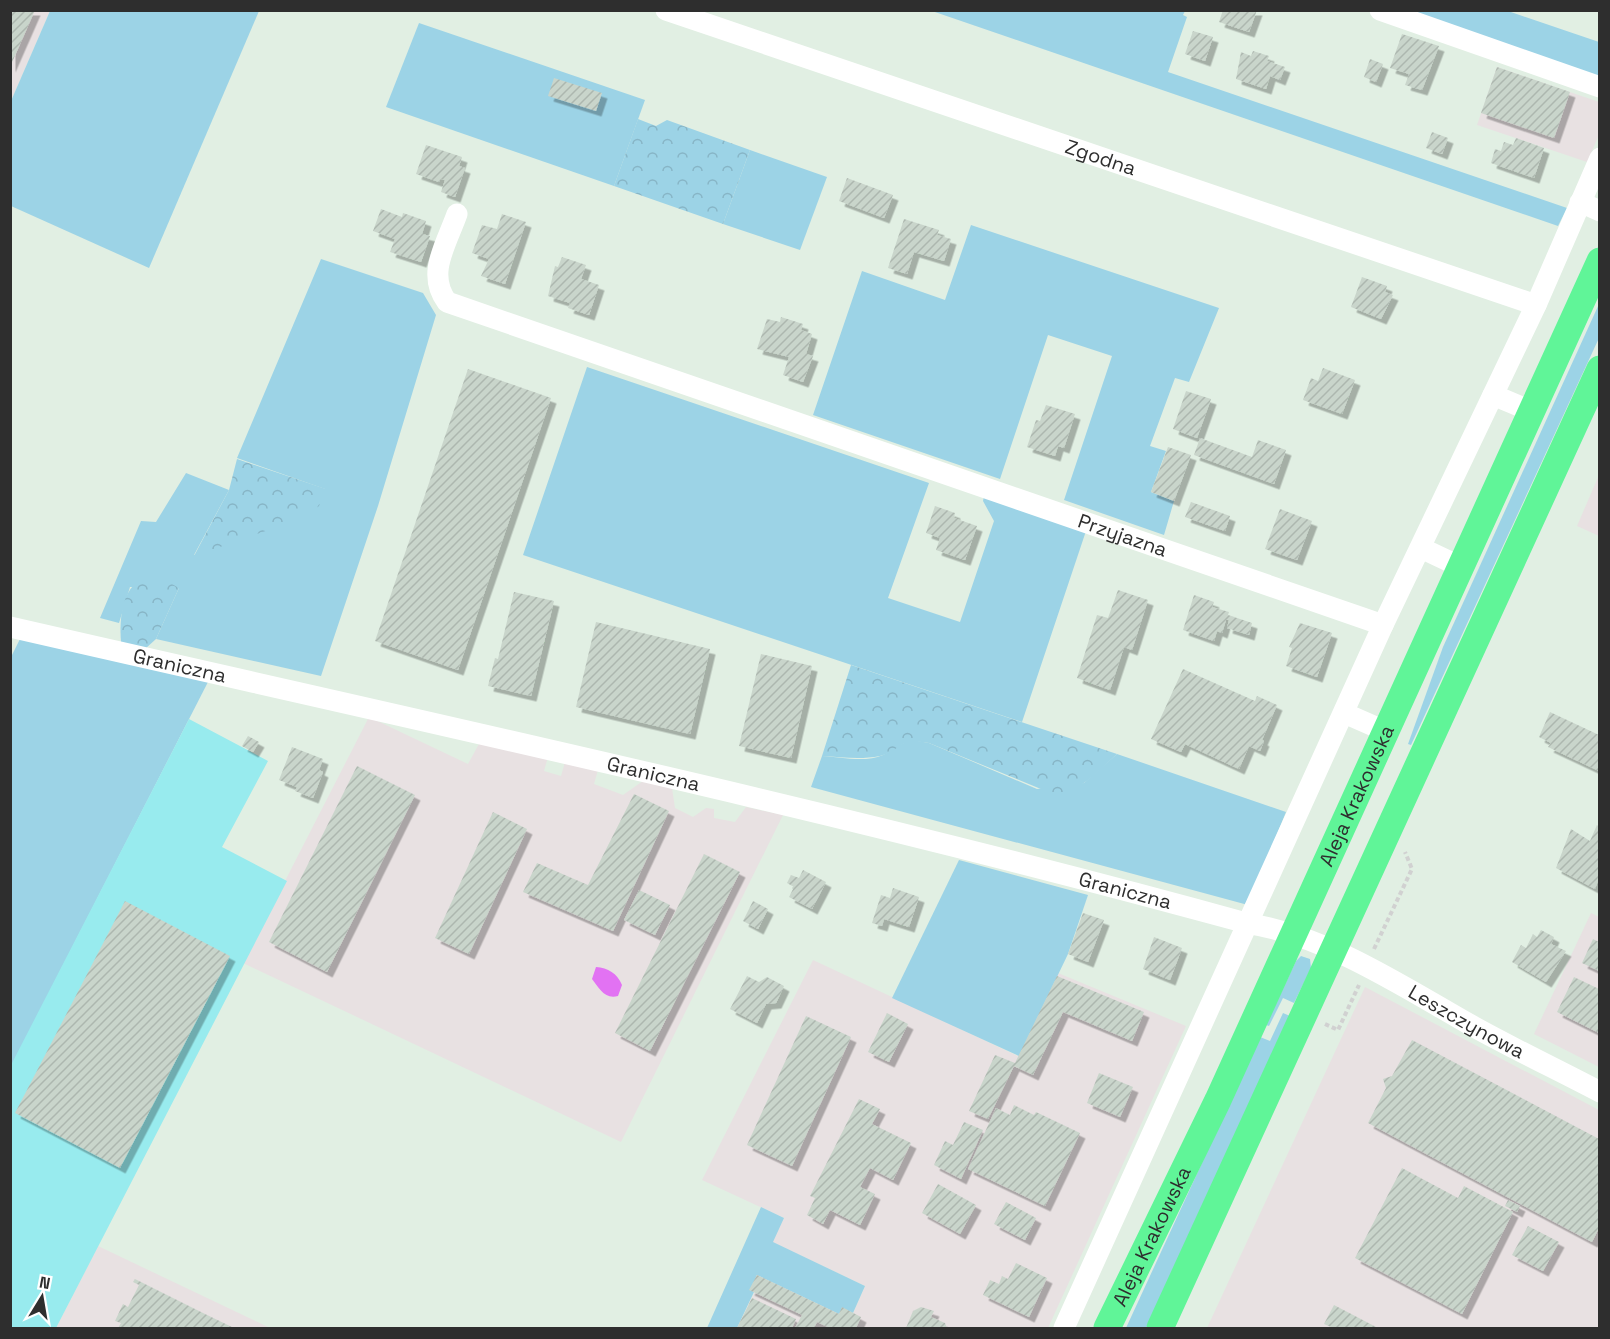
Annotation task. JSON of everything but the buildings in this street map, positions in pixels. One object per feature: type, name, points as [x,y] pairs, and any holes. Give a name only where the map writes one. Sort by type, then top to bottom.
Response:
[{"type":"main road","name":"Aleja Krakowska","points":[[1107,1329],[1218,1100],[1599,261]]},
{"type":"main road","points":[[1160,1329],[1599,369]]},
{"type":"street","name":"Zgodna","points":[[666,10],[1536,305]]},
{"type":"street","points":[[1380,10],[1599,87]]},
{"type":"street","points":[[1064,1329],[1250,924],[1383,625],[1536,305],[1599,158]]},
{"type":"street","points":[[1580,202],[1599,211]]},
{"type":"street","name":"Przyjazna","points":[[457,214],[436,277],[439,290],[447,302],[1383,625]]},
{"type":"street","points":[[1493,395],[1531,411]]},
{"type":"street","points":[[1421,548],[1459,566]]},
{"type":"street","name":"Graniczna","points":[[10,627],[332,698],[822,813],[1293,934]]},
{"type":"street","points":[[1344,713],[1385,732]]},
{"type":"street","name":"Leszczynowa","points":[[1293,934],[1415,992],[1599,1092]]},
{"type":"path","points":[[1372,958],[1412,869]]},
{"type":"path","points":[[1338,1030],[1362,979]]},
{"type":"shaded area","points":[[11,11],[50,11],[11,101]]},
{"type":"shaded area","points":[[1497,67],[1599,102],[1599,135],[1587,162],[1477,125]]},
{"type":"shaded area","points":[[1599,475],[1599,536],[1577,526]]},
{"type":"shaded area","points":[[369,717],[468,764],[480,742],[548,757],[544,771],[561,776],[565,762],[598,770],[594,784],[623,795],[643,781],[672,788],[675,808],[693,817],[706,808],[714,809],[714,818],[735,822],[746,807],[783,815],[621,1142],[243,963]]},
{"type":"shaded area","points":[[189,719],[268,761],[222,847],[287,881],[56,1328],[11,1328],[10,1067]]},
{"type":"shaded area","points":[[1591,913],[1599,917],[1599,1067],[1534,1034]]},
{"type":"shaded area","points":[[813,960],[1018,1056],[1058,973],[1186,1026],[1048,1328],[737,1328],[754,1293],[749,1290],[757,1275],[853,1313],[865,1286],[772,1242],[784,1218],[702,1180]]},
{"type":"shaded area","points":[[596,967],[608,970],[618,977],[622,985],[618,996],[606,995],[597,986],[592,979]]},
{"type":"shaded area","points":[[1365,987],[1599,1110],[1599,1328],[1207,1328]]},
{"type":"shaded area","points":[[98,1246],[270,1328],[56,1328]]},
{"type":"green space","points":[[50,11],[259,11],[149,268],[11,206],[11,101]]},
{"type":"green space","points":[[932,11],[1185,11],[1183,15],[1187,17],[1168,72],[1567,208],[1558,226]]},
{"type":"green space","points":[[1395,11],[1508,11],[1599,42],[1599,81]]},
{"type":"green space","points":[[419,23],[645,100],[614,186],[386,107]]},
{"type":"green space","points":[[638,119],[656,126],[667,120],[750,150],[723,224],[614,186]]},
{"type":"green space","points":[[750,150],[827,177],[800,250],[723,224]]},
{"type":"green space","points":[[971,225],[1219,308],[1189,382],[1175,378],[1150,446],[1166,451],[1151,492],[1174,501],[1164,535],[1064,500],[1112,356],[1048,335],[1000,479],[813,415],[862,271],[945,300]]},
{"type":"green space","points":[[321,259],[423,293],[436,315],[378,506],[321,676],[156,639],[179,588],[130,587],[119,623],[100,618],[141,521],[156,522],[186,473],[229,490],[194,555],[325,489],[237,458]]},
{"type":"green space","points":[[1599,304],[1599,338],[1411,745],[1408,744],[1443,647]]},
{"type":"green space","points":[[587,367],[929,483],[888,598],[960,622],[994,521],[983,501],[984,496],[1086,531],[1022,722],[523,555]]},
{"type":"green space","points":[[237,459],[326,489],[319,506],[303,518],[194,556],[229,490]]},
{"type":"green space","points":[[149,577],[161,578],[179,588],[156,639],[145,649],[121,642],[121,622],[128,593],[140,580]]},
{"type":"green space","points":[[20,639],[209,680],[11,1067],[10,659]]},
{"type":"green space","points":[[851,665],[1117,754],[1080,785],[1053,794],[929,743],[905,743],[887,754],[873,757],[822,756]]},
{"type":"green space","points":[[912,740],[929,743],[1037,789],[1084,783],[1117,754],[1286,812],[1248,905],[811,787],[822,756],[861,759],[876,757]]},
{"type":"green space","points":[[959,860],[1088,895],[1068,954],[1019,1056],[892,998]]},
{"type":"green space","points":[[1301,956],[1310,959],[1311,968],[1294,1003],[1283,998],[1269,1026],[1266,1025],[1296,961]]},
{"type":"green space","points":[[1283,1013],[1290,1016],[1146,1328],[1126,1328],[1260,1037],[1270,1041]]},
{"type":"green space","points":[[761,1207],[784,1218],[773,1242],[865,1286],[853,1313],[842,1308],[839,1314],[757,1275],[750,1290],[754,1292],[737,1328],[707,1328]]}]
